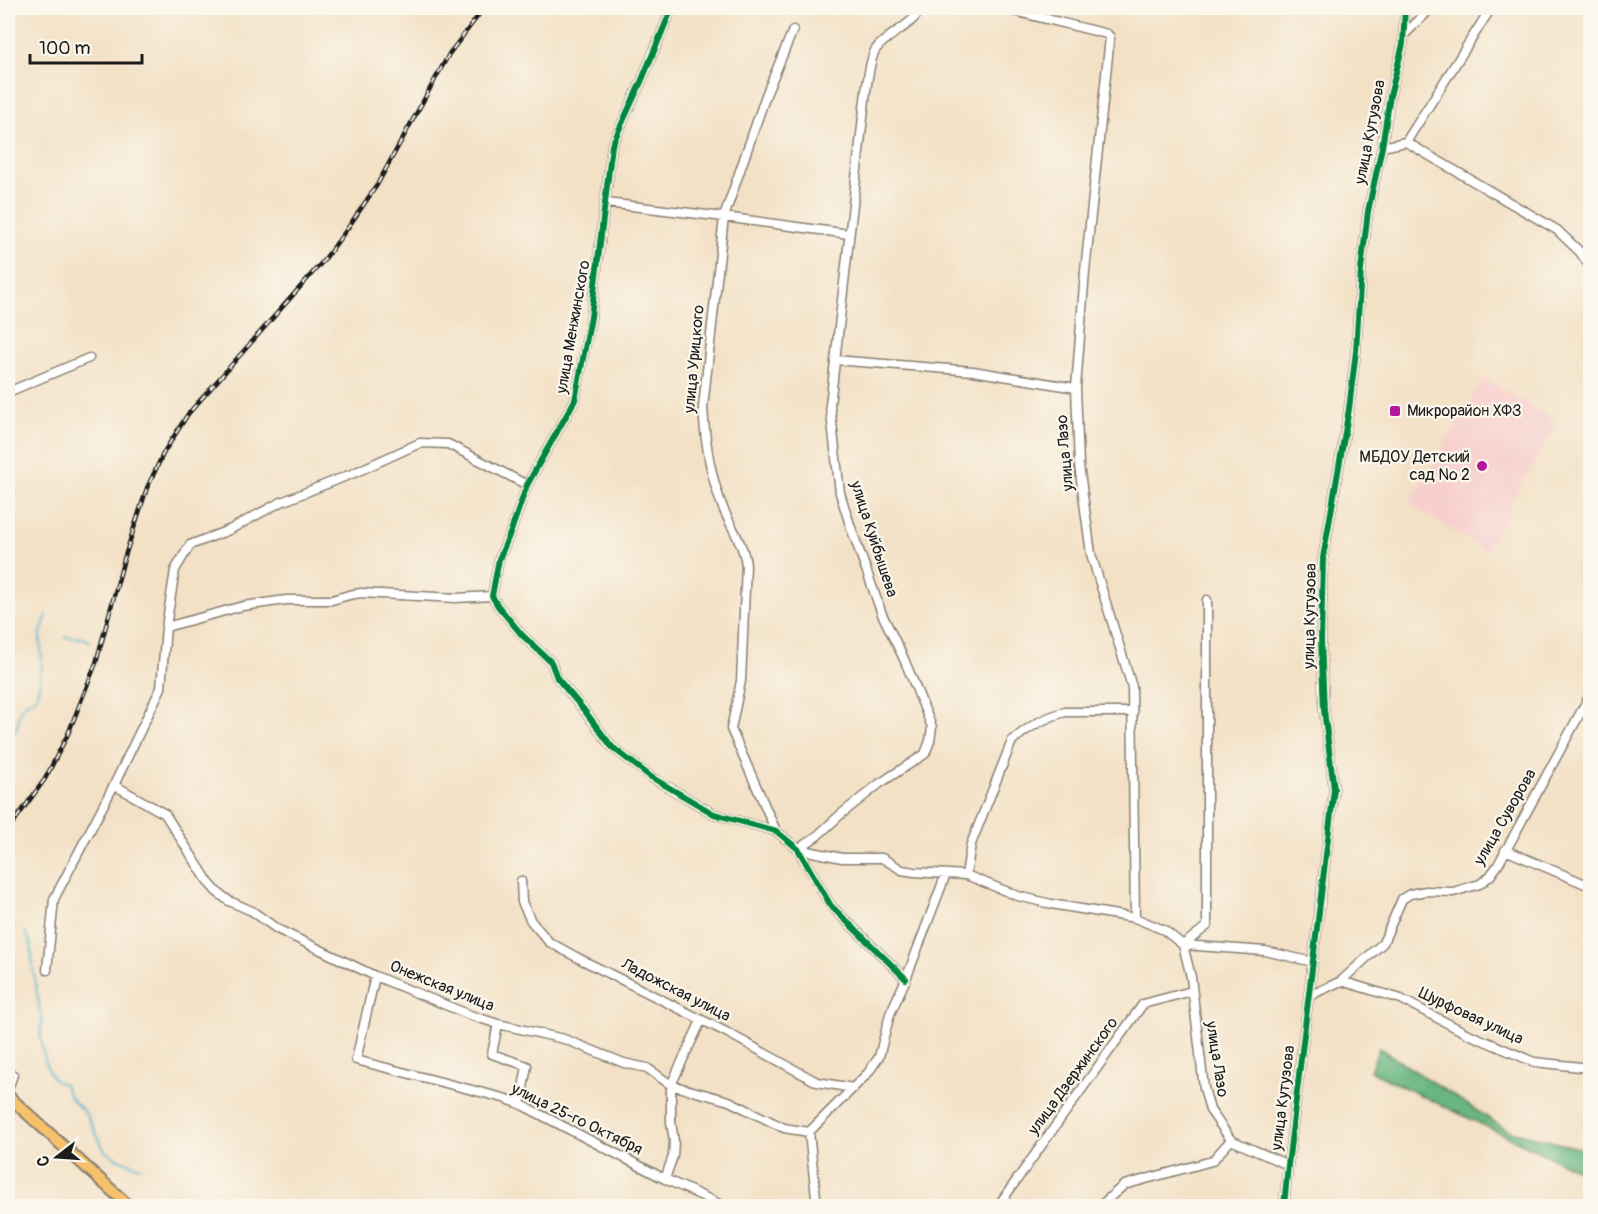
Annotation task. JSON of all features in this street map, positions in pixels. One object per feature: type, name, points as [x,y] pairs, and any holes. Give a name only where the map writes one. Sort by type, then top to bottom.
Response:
[{"type":"main road","points":[[8,1096],[129,1206]]},
{"type":"street","name":"улица Менжинского","points":[[492,596],[499,559],[527,485],[575,400],[591,317],[612,145],[672,8]]},
{"type":"street","name":"улица Куйбышева","points":[[798,849],[879,784],[925,754],[930,741],[932,727],[904,659],[882,614],[840,493],[830,405],[866,91],[874,51],[887,37],[914,19],[920,8]]},
{"type":"street","name":"улица Лазо","points":[[1002,8],[1107,33],[1110,37],[1085,271],[1076,388],[1079,465],[1091,554],[1132,687],[1135,918]]},
{"type":"street","name":"улица Кутузова","points":[[1288,1165],[1334,789],[1324,710],[1321,640],[1323,558],[1349,409],[1368,211],[1404,35],[1405,8]]},
{"type":"street","points":[[1404,35],[1431,8]]},
{"type":"street","points":[[1406,142],[1491,8]]},
{"type":"street","name":"улица Урицкого","points":[[776,831],[731,729],[741,681],[746,565],[742,548],[715,485],[705,435],[703,407],[724,216],[766,95],[793,30]]},
{"type":"street","points":[[1382,147],[1406,142],[1557,230],[1580,252],[1590,267]]},
{"type":"street","points":[[606,203],[724,216],[849,234]]},
{"type":"street","points":[[8,392],[89,358]]},
{"type":"street","points":[[835,360],[973,371],[1076,388]]},
{"type":"street","points":[[47,970],[54,899],[114,785],[161,688],[166,627],[175,570],[190,545],[229,530],[279,503],[420,443],[448,444],[527,485]]},
{"type":"street","points":[[166,627],[243,606],[286,600],[332,600],[349,594],[456,598],[492,596],[522,635],[551,662],[557,678],[612,747],[651,777],[714,814],[776,831],[798,849],[831,906],[906,979]]},
{"type":"street","points":[[1183,945],[1207,926],[1207,600]]},
{"type":"street","name":"улица Суворова","points":[[1309,996],[1341,981],[1383,943],[1402,899],[1410,894],[1426,891],[1453,892],[1480,884],[1490,876],[1590,695]]},
{"type":"street","points":[[966,875],[971,844],[1012,741],[1025,729],[1065,712],[1133,712]]},
{"type":"street","name":"Онежская улица","points":[[114,785],[165,814],[208,883],[230,901],[252,911],[277,929],[375,976],[470,1015],[564,1039],[624,1063],[647,1068],[671,1085],[729,1101],[784,1128],[809,1132]]},
{"type":"street","points":[[798,849],[842,858],[882,858],[902,870],[966,875],[1018,896],[1135,918],[1164,930],[1183,945],[1265,951],[1313,962]]},
{"type":"street","points":[[1505,850],[1590,886]]},
{"type":"street","points":[[820,1206],[816,1197],[809,1132],[868,1073],[879,1057],[890,1014],[906,979],[946,874]]},
{"type":"street","name":"Ладожская улица","points":[[520,881],[522,902],[531,921],[549,942],[726,1032],[817,1082],[853,1088]]},
{"type":"street","name":"улица Лазо","points":[[1183,945],[1192,991],[1204,1088],[1210,1110],[1231,1140]]},
{"type":"street","name":"улица 25-го Октября","points":[[375,976],[356,1060],[507,1099],[665,1179],[724,1206]]},
{"type":"street","name":"Шурфовая улица","points":[[1341,981],[1401,999],[1466,1033],[1534,1062],[1590,1068]]},
{"type":"street","name":"улица Дзержинского","points":[[998,1206],[1143,1004],[1192,991]]},
{"type":"street","points":[[665,1179],[673,1156],[674,1141],[671,1122],[671,1085],[701,1021]]},
{"type":"street","points":[[498,1024],[492,1054],[527,1066],[519,1104]]},
{"type":"street","points":[[8,1089],[13,1075]]},
{"type":"street","points":[[1100,1206],[1124,1185],[1212,1161],[1231,1140],[1288,1165],[1284,1206]]},
{"type":"shaded area","name":"МБДОУ Детский сад № 2","points":[[1484,378],[1558,423],[1509,505],[1512,507],[1486,551],[1409,504]]},
{"type":"green space","points":[[1379,1048],[1507,1130],[1590,1151],[1590,1176],[1370,1071]]},
{"type":"waterway","points":[[8,738],[17,727],[21,707],[36,697],[42,664],[40,636],[47,615]]},
{"type":"waterway","points":[[65,637],[84,638],[90,642]]},
{"type":"waterway","points":[[8,922],[14,924]]},
{"type":"waterway","points":[[25,932],[31,944],[42,1022],[42,1043],[45,1061],[51,1076],[64,1084],[69,1096],[86,1114],[105,1151],[118,1159],[140,1167]]},
{"type":"railway","points":[[8,830],[45,779],[68,734],[96,663],[124,559],[147,488],[164,452],[188,414],[324,260],[347,229],[377,185],[449,54],[484,8]]},
{"type":"cycle path","points":[[672,8],[612,145],[591,317],[575,400],[527,485],[499,559],[492,596],[522,635],[551,662],[557,678],[612,747],[651,777],[714,814],[776,831],[798,849],[831,906],[906,979]]},
{"type":"cycle path","points":[[1284,1206],[1334,789],[1324,710],[1321,640],[1323,558],[1349,409],[1368,211],[1390,96],[1403,44],[1405,8]]},
{"type":"place","name":"Микрорайон ХФЗ","points":[[1395,411]]},
{"type":"place","name":"МБДОУ Детский сад № 2","points":[[1482,466]]}]
